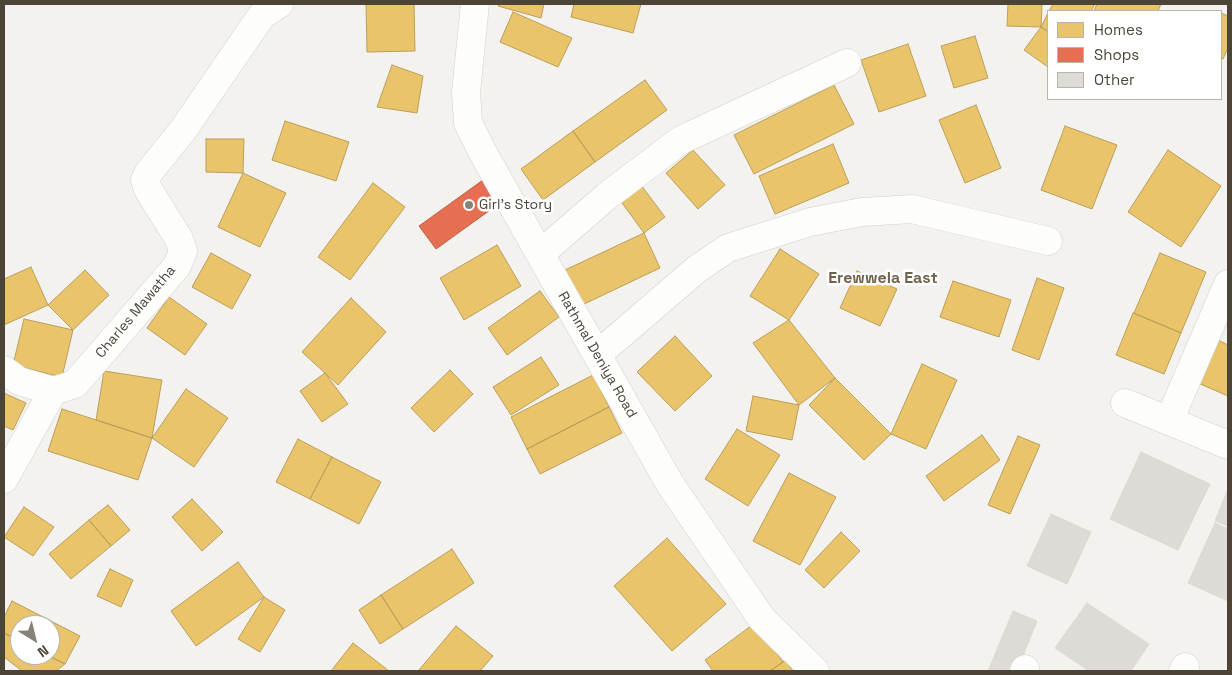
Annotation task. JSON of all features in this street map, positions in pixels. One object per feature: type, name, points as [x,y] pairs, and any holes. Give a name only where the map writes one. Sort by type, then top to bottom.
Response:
[{"type":"street","name":"Charles Mawatha","points":[[53,391],[75,384],[177,266],[183,251],[179,239],[148,189],[145,180],[149,172],[183,130],[262,15],[279,4]]},
{"type":"street","name":"Rathmal Deniya Road","points":[[475,4],[466,92],[468,123],[482,153],[670,484],[762,619],[815,671]]},
{"type":"street","points":[[540,254],[607,196],[681,140],[847,63]]},
{"type":"street","points":[[597,355],[697,269],[728,248],[810,222],[862,212],[912,209],[1048,241]]},
{"type":"street","points":[[1169,421],[1228,284]]},
{"type":"street","points":[[4,370],[19,381],[53,391],[4,479]]},
{"type":"street","points":[[1126,402],[1228,446]]},
{"type":"building: Homes","points":[[366,4],[414,4],[415,51],[367,52]]},
{"type":"building: Homes","points":[[499,4],[544,4],[541,18],[498,6]]},
{"type":"building: Homes","points":[[574,4],[641,4],[633,33],[571,17]]},
{"type":"building: Homes","points":[[1008,4],[1042,4],[1041,27],[1007,26]]},
{"type":"building: Homes","points":[[1053,4],[1095,4],[1092,10],[1050,10]]},
{"type":"building: Homes","points":[[1097,4],[1161,4],[1158,10],[1094,10]]},
{"type":"building: Homes","points":[[513,12],[572,38],[558,67],[500,42]]},
{"type":"building: Homes","points":[[1222,13],[1228,16],[1228,48],[1223,59]]},
{"type":"building: Homes","points":[[1047,15],[1047,30],[1041,27]]},
{"type":"building: Homes","points":[[1041,27],[1047,32],[1047,66],[1024,50]]},
{"type":"building: Homes","points":[[975,36],[988,78],[954,88],[941,46]]},
{"type":"building: Homes","points":[[908,44],[926,96],[879,112],[861,60]]},
{"type":"building: Homes","points":[[392,65],[423,76],[417,113],[377,107]]},
{"type":"building: Homes","points":[[645,80],[667,110],[595,162],[573,131]]},
{"type":"building: Homes","points":[[834,85],[854,124],[754,174],[734,135]]},
{"type":"building: Homes","points":[[976,105],[1001,168],[965,183],[939,120]]},
{"type":"building: Homes","points":[[285,121],[349,142],[336,181],[272,160]]},
{"type":"building: Homes","points":[[1065,126],[1117,145],[1092,209],[1041,190]]},
{"type":"building: Homes","points":[[573,131],[595,162],[543,200],[521,169]]},
{"type":"building: Homes","points":[[206,139],[244,139],[243,173],[206,172]]},
{"type":"building: Homes","points":[[833,144],[849,183],[775,214],[759,176]]},
{"type":"building: Homes","points":[[693,150],[725,185],[698,209],[666,173]]},
{"type":"building: Homes","points":[[1168,150],[1221,186],[1181,247],[1128,212]]},
{"type":"building: Homes","points":[[243,173],[286,193],[260,247],[218,227]]},
{"type":"building: Homes","points":[[638,181],[665,217],[644,233],[617,196]]},
{"type":"building: Homes","points":[[373,183],[405,207],[350,280],[318,257]]},
{"type":"building: Homes","points":[[644,233],[660,268],[582,305],[565,270]]},
{"type":"building: Homes","points":[[497,245],[521,286],[464,320],[440,278]]},
{"type":"building: Homes","points":[[780,249],[819,274],[789,320],[750,296]]},
{"type":"building: Homes","points":[[211,253],[251,275],[232,309],[192,287]]},
{"type":"building: Homes","points":[[1160,253],[1206,272],[1181,333],[1134,313]]},
{"type":"building: Homes","points":[[31,267],[48,305],[4,325],[4,279]]},
{"type":"building: Homes","points":[[85,270],[109,295],[73,330],[48,305]]},
{"type":"building: Homes","points":[[857,271],[897,289],[880,326],[840,308]]},
{"type":"building: Homes","points":[[1037,278],[1064,288],[1039,360],[1012,350]]},
{"type":"building: Homes","points":[[953,281],[1011,300],[999,337],[940,317]]},
{"type":"building: Homes","points":[[540,291],[559,317],[507,355],[488,328]]},
{"type":"building: Homes","points":[[169,297],[207,324],[185,355],[147,328]]},
{"type":"building: Homes","points":[[351,298],[386,332],[338,385],[302,352]]},
{"type":"building: Homes","points":[[1133,313],[1181,333],[1164,374],[1116,355]]},
{"type":"building: Homes","points":[[24,319],[73,330],[62,377],[13,365]]},
{"type":"building: Homes","points":[[789,320],[835,378],[799,405],[753,343]]},
{"type":"building: Homes","points":[[675,336],[712,376],[675,411],[637,372]]},
{"type":"building: Homes","points":[[1218,340],[1228,345],[1228,396],[1198,383]]},
{"type":"building: Homes","points":[[541,357],[559,385],[511,415],[493,387]]},
{"type":"building: Homes","points":[[922,364],[957,380],[926,449],[891,434]]},
{"type":"building: Homes","points":[[450,370],[473,394],[434,432],[411,408]]},
{"type":"building: Homes","points":[[104,371],[162,380],[152,438],[96,420]]},
{"type":"building: Homes","points":[[325,373],[348,404],[322,422],[300,391]]},
{"type":"building: Homes","points":[[593,375],[609,407],[527,449],[511,417]]},
{"type":"building: Homes","points":[[835,378],[891,434],[864,460],[809,405]]},
{"type":"building: Homes","points":[[186,389],[228,418],[194,467],[152,438]]},
{"type":"building: Homes","points":[[4,393],[26,403],[13,430],[4,426]]},
{"type":"building: Homes","points":[[753,396],[799,405],[792,440],[746,431]]},
{"type":"building: Homes","points":[[609,407],[622,433],[540,474],[527,449]]},
{"type":"building: Homes","points":[[62,409],[152,438],[138,480],[48,451]]},
{"type":"building: Homes","points":[[737,429],[780,455],[748,506],[705,479]]},
{"type":"building: Homes","points":[[982,435],[1000,460],[944,501],[926,476]]},
{"type":"building: Homes","points":[[1018,436],[1040,445],[1010,514],[988,505]]},
{"type":"building: Homes","points":[[298,439],[332,457],[310,499],[276,482]]},
{"type":"building: Homes","points":[[332,457],[381,482],[359,524],[310,499]]},
{"type":"building: Homes","points":[[789,473],[836,497],[800,565],[753,541]]},
{"type":"building: Homes","points":[[192,499],[223,532],[202,551],[172,517]]},
{"type":"building: Homes","points":[[108,505],[130,530],[111,546],[89,520]]},
{"type":"building: Homes","points":[[24,507],[54,527],[33,556],[4,537]]},
{"type":"building: Homes","points":[[89,520],[111,546],[71,579],[49,554]]},
{"type":"building: Homes","points":[[841,532],[860,551],[824,588],[805,570]]},
{"type":"building: Homes","points":[[667,538],[726,604],[672,651],[614,586]]},
{"type":"building: Homes","points":[[452,549],[474,583],[403,629],[381,595]]},
{"type":"building: Homes","points":[[238,562],[264,597],[196,646],[171,611]]},
{"type":"building: Homes","points":[[110,569],[133,580],[121,607],[97,596]]},
{"type":"building: Homes","points":[[381,595],[403,629],[380,644],[359,610]]},
{"type":"building: Homes","points":[[264,597],[285,610],[260,652],[238,639]]},
{"type":"building: Homes","points":[[12,601],[39,615],[10,615],[10,636],[4,633],[4,617]]},
{"type":"building: Homes","points":[[755,623],[783,662],[770,671],[713,671],[705,660]]},
{"type":"building: Homes","points":[[60,626],[80,636],[65,664],[60,662]]},
{"type":"building: Homes","points":[[456,626],[493,656],[480,671],[419,670]]},
{"type":"building: Homes","points":[[4,633],[10,636],[10,662],[4,657]]},
{"type":"building: Homes","points":[[353,643],[389,671],[331,671]]},
{"type":"building: Homes","points":[[785,660],[793,671],[770,671],[783,662]]},
{"type":"building: Homes","points":[[60,662],[65,664],[56,671],[22,671],[14,665],[60,665]]},
{"type":"building: Shops","points":[[483,180],[500,203],[436,249],[419,226]]},
{"type":"building: Other","points":[[1141,452],[1210,484],[1178,550],[1110,519]]},
{"type":"building: Other","points":[[1228,489],[1228,526],[1215,521]]},
{"type":"building: Other","points":[[1051,514],[1091,532],[1067,584],[1027,566]]},
{"type":"building: Other","points":[[1215,523],[1228,529],[1228,601],[1188,583]]},
{"type":"building: Other","points":[[1087,603],[1149,644],[1131,671],[1089,671],[1055,648]]},
{"type":"building: Other","points":[[1013,611],[1037,621],[1017,671],[988,671]]},
{"type":"place","name":"Girl's Story","points":[[469,205]]},
{"type":"district","name":"Erewwela East","points":[[883,279]]}]
